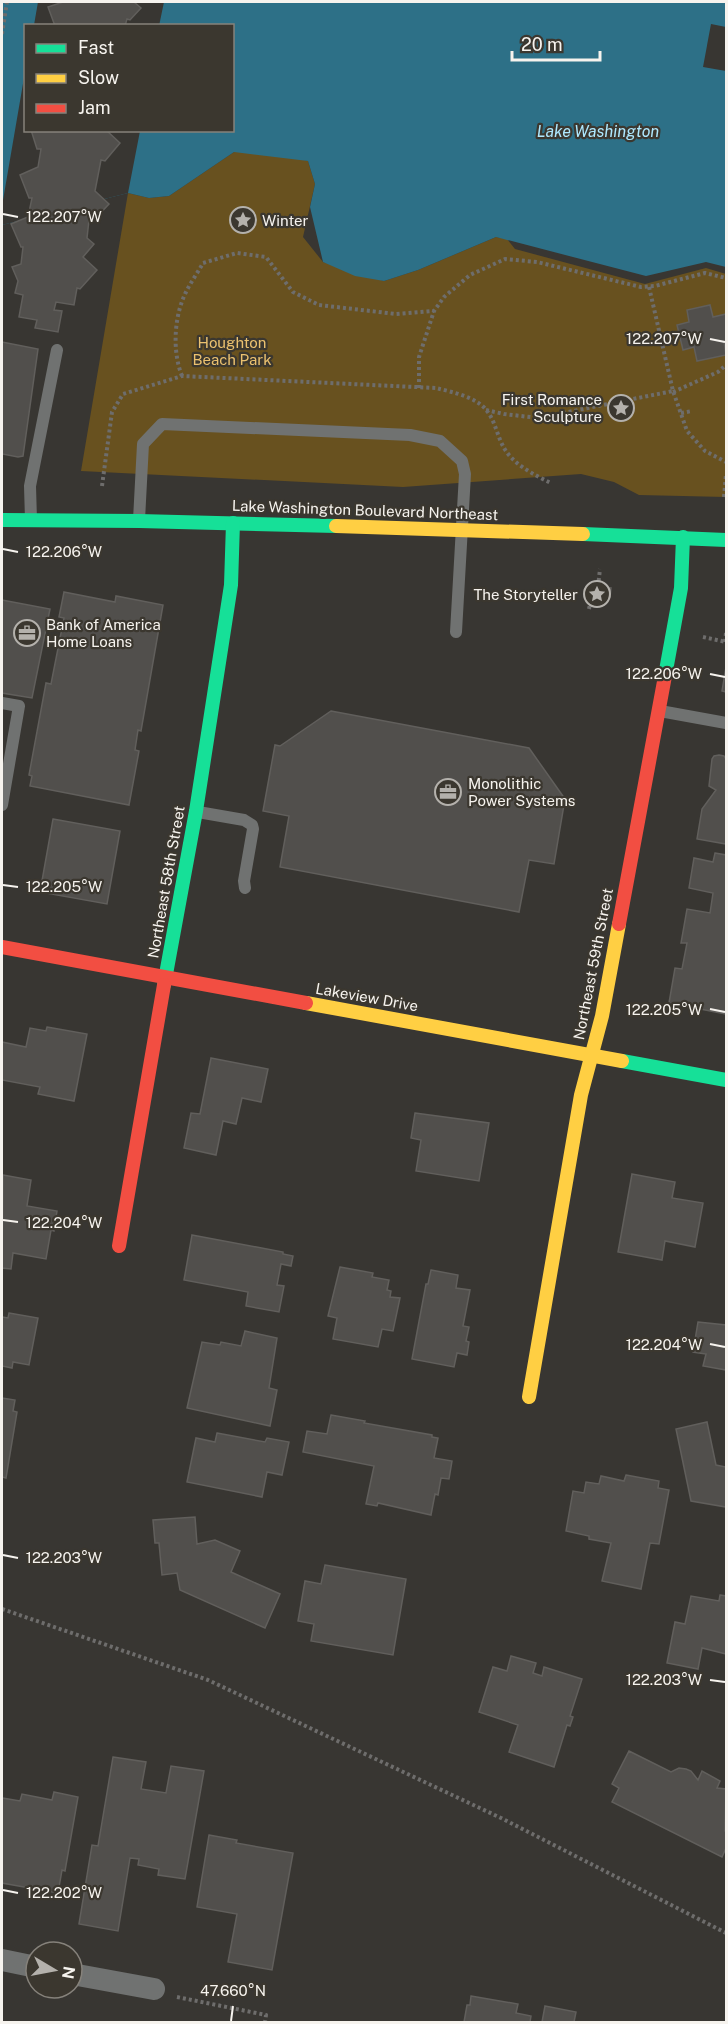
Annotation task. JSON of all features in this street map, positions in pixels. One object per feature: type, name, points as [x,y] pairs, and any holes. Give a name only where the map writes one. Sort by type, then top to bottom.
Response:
[{"type":"street","name":"Lake Washington Boulevard Northeast","points":[[2,520],[461,529],[726,540]]},
{"type":"street","name":"Northeast 58th Street","points":[[119,1246],[196,812],[231,585],[233,523]]},
{"type":"street","name":"Northeast 59th Street","points":[[529,1397],[581,1095],[602,1016],[681,588],[683,537]]},
{"type":"street","name":"Lakeview Drive","points":[[2,946],[726,1080]]},
{"type":"street","points":[[2,1960],[24,1965]]},
{"type":"street","points":[[84,1976],[161,1992]]},
{"type":"lane","points":[[31,522],[30,486],[57,350]]},
{"type":"lane","points":[[139,521],[143,444],[162,424],[410,435],[440,441],[462,461],[465,474],[456,632]]},
{"type":"lane","points":[[2,703],[20,706],[2,805]]},
{"type":"lane","points":[[658,711],[726,723]]},
{"type":"lane","points":[[196,812],[244,820],[252,825],[245,888]]},
{"type":"path","points":[[2,34],[7,2]]},
{"type":"path","points":[[182,376],[177,364],[176,328],[185,293],[203,263],[237,253],[266,256],[293,292],[320,305],[396,314],[434,311]]},
{"type":"path","points":[[419,388],[419,357],[434,311],[444,297],[470,275],[505,259],[537,262],[641,287],[705,273],[726,278]]},
{"type":"path","points":[[648,287],[673,391],[687,431],[705,451],[726,462]]},
{"type":"path","points":[[102,486],[111,412],[123,394],[182,376],[436,388],[464,395],[486,410],[538,418],[673,391],[718,372],[726,365]]},
{"type":"path","points":[[486,410],[504,448],[534,475],[551,483]]},
{"type":"path","points":[[681,413],[692,411]]},
{"type":"path","points":[[724,497],[726,474]]},
{"type":"path","points":[[598,587],[600,569]]},
{"type":"path","points":[[589,609],[592,595]]},
{"type":"path","points":[[702,637],[726,642],[726,633]]},
{"type":"path","points":[[2,1609],[208,1680],[501,1818],[726,1933]]},
{"type":"path","points":[[161,1992],[266,2015],[265,2022]]},
{"type":"green space","name":"Houghton Beach Park","points":[[266,148],[308,161],[315,184],[303,237],[323,262],[384,281],[418,270],[496,237],[507,239],[515,249],[645,284],[706,268],[726,274],[726,497],[639,495],[614,482],[581,474],[403,487],[81,471],[128,193],[149,198],[169,196],[234,152]]},
{"type":"water","name":"Lake Washington","points":[[2,2],[726,2],[726,267],[706,262],[646,276],[496,237],[418,270],[384,281],[355,276],[323,262],[310,207],[315,184],[308,161],[234,152],[169,196],[149,198],[128,193],[2,225]]},
{"type":"pier","points":[[38,2],[164,2],[159,24],[34,24]]},
{"type":"pier","points":[[711,24],[726,27],[726,71],[703,67]]},
{"type":"pier","points":[[24,78],[24,132],[140,132],[128,193],[2,225],[2,206]]},
{"type":"building","points":[[63,2],[134,2],[141,8],[130,20],[127,19],[126,24],[54,24],[48,7]]},
{"type":"building","points":[[32,132],[108,132],[120,143],[105,161],[101,160],[95,191],[109,204],[93,221],[89,220],[87,238],[94,244],[83,257],[97,270],[80,289],[77,288],[74,305],[56,302],[54,310],[62,311],[58,332],[35,328],[37,320],[19,317],[23,295],[15,293],[18,281],[12,267],[21,264],[23,247],[11,224],[28,217],[32,198],[29,198],[20,175],[38,167],[41,149],[37,149]]},
{"type":"building","points":[[710,305],[713,317],[726,314],[726,341],[724,342],[726,355],[697,361],[694,347],[683,350],[677,325],[689,322],[687,310]]},
{"type":"building","points":[[2,342],[38,349],[23,456],[18,457],[2,454]]},
{"type":"building","points":[[588,586],[611,588],[610,597],[587,594]]},
{"type":"building","points":[[64,592],[115,602],[116,596],[163,605],[141,731],[138,730],[135,750],[139,751],[129,805],[30,786],[32,776],[29,775],[46,683],[51,684],[64,618],[59,617]]},
{"type":"building","points":[[2,600],[50,609],[32,698],[2,693]]},
{"type":"building","points":[[726,667],[726,692],[722,691]]},
{"type":"building","points":[[331,711],[529,748],[565,799],[554,864],[529,860],[519,912],[280,867],[289,816],[263,811],[275,745],[280,746]]},
{"type":"building","points":[[719,755],[726,759],[726,844],[697,839],[702,809],[716,790],[709,786],[712,759]]},
{"type":"building","points":[[53,819],[120,831],[107,904],[40,892]]},
{"type":"building","points":[[715,853],[726,855],[726,1014],[669,1003],[675,968],[682,969],[687,943],[681,943],[687,909],[710,913],[713,893],[689,888],[694,858],[713,862]]},
{"type":"building","points":[[47,1027],[87,1034],[74,1101],[38,1094],[40,1087],[2,1080],[2,1042],[26,1047],[30,1028],[46,1031]]},
{"type":"building","points":[[211,1058],[268,1069],[261,1102],[242,1098],[236,1124],[223,1121],[216,1155],[184,1148],[191,1113],[200,1114]]},
{"type":"building","points":[[415,1113],[489,1123],[479,1181],[416,1171],[421,1140],[411,1138]]},
{"type":"building","points":[[632,1174],[675,1182],[672,1198],[703,1203],[695,1247],[665,1241],[662,1260],[618,1252]]},
{"type":"building","points":[[3,1175],[31,1180],[27,1206],[57,1211],[46,1259],[13,1253],[11,1269],[2,1268]]},
{"type":"building","points":[[192,1235],[283,1252],[283,1254],[293,1256],[291,1266],[281,1264],[277,1285],[284,1286],[279,1312],[246,1306],[248,1292],[184,1280]]},
{"type":"building","points":[[340,1267],[373,1273],[372,1277],[389,1280],[387,1290],[391,1291],[390,1297],[400,1298],[393,1331],[382,1329],[378,1347],[333,1339],[337,1318],[328,1316]]},
{"type":"building","points":[[431,1270],[458,1275],[456,1288],[470,1290],[463,1326],[469,1327],[466,1341],[469,1342],[467,1355],[457,1353],[454,1367],[412,1359],[426,1284],[428,1284]]},
{"type":"building","points":[[9,1313],[38,1318],[29,1365],[13,1362],[12,1368],[2,1366],[2,1317],[8,1318]]},
{"type":"building","points":[[698,1322],[726,1325],[726,1370],[703,1366],[706,1354],[693,1352]]},
{"type":"building","points":[[245,1331],[277,1338],[269,1388],[277,1390],[270,1426],[187,1408],[202,1342],[220,1345],[221,1342],[241,1346]]},
{"type":"building","points":[[2,1398],[15,1400],[13,1411],[17,1412],[6,1478],[2,1477]]},
{"type":"building","points":[[331,1415],[438,1438],[434,1458],[452,1461],[449,1479],[441,1478],[431,1515],[378,1503],[377,1506],[366,1504],[374,1466],[303,1452],[307,1431],[327,1434]]},
{"type":"building","points":[[707,1422],[716,1465],[726,1467],[726,1507],[691,1501],[676,1429]]},
{"type":"building","points":[[217,1433],[265,1442],[267,1438],[289,1442],[282,1475],[267,1472],[262,1497],[187,1482],[196,1438],[215,1442]]},
{"type":"building","points":[[626,1475],[659,1481],[658,1488],[669,1490],[659,1544],[650,1543],[641,1589],[602,1581],[611,1543],[589,1539],[589,1536],[566,1531],[573,1491],[584,1493],[586,1482],[599,1484],[601,1476],[624,1481]]},
{"type":"building","points":[[195,1517],[197,1544],[215,1540],[240,1551],[231,1572],[280,1594],[265,1628],[180,1590],[177,1573],[162,1575],[159,1543],[155,1543],[153,1520]]},
{"type":"building","points":[[325,1565],[406,1579],[393,1655],[311,1641],[314,1624],[298,1621],[305,1581],[321,1584]]},
{"type":"building","points":[[720,1595],[726,1596],[726,1654],[702,1648],[698,1669],[667,1663],[675,1622],[685,1624],[691,1596],[719,1601]]},
{"type":"building","points":[[511,1656],[536,1663],[533,1673],[542,1676],[544,1667],[582,1679],[570,1716],[573,1717],[570,1726],[567,1725],[554,1767],[509,1752],[518,1725],[479,1712],[493,1667],[507,1671]]},
{"type":"building","points":[[629,1751],[671,1772],[679,1768],[686,1769],[691,1771],[698,1780],[702,1771],[720,1781],[717,1788],[726,1789],[726,1848],[722,1857],[612,1802],[619,1788],[612,1784]]},
{"type":"building","points":[[113,1757],[146,1762],[141,1789],[166,1793],[171,1766],[204,1771],[185,1879],[158,1875],[159,1869],[138,1865],[139,1859],[130,1858],[118,1931],[79,1924],[92,1845],[98,1846]]},
{"type":"building","points":[[54,1792],[78,1797],[65,1871],[62,1870],[58,1893],[41,1890],[40,1895],[29,1893],[30,1888],[2,1883],[2,1798],[20,1801],[22,1794],[52,1800]]},
{"type":"building","points":[[209,1835],[237,1840],[236,1843],[293,1853],[272,1970],[228,1962],[237,1914],[197,1907]]},
{"type":"building","points":[[471,1996],[518,2004],[516,2013],[531,2016],[530,2022],[464,2022]]},
{"type":"building","points":[[545,2006],[576,2012],[574,2022],[542,2022]]},
{"type":"traffic: fast","points":[[2,520],[336,526]]},
{"type":"traffic: fast","points":[[164,985],[196,811],[231,585],[233,523]]},
{"type":"traffic: fast","points":[[583,534],[726,540]]},
{"type":"traffic: fast","points":[[665,676],[681,588],[683,537]]},
{"type":"traffic: fast","points":[[622,1061],[726,1080]]},
{"type":"traffic: slow","points":[[336,526],[583,534]]},
{"type":"traffic: slow","points":[[529,1397],[581,1095],[602,1016],[619,924]]},
{"type":"traffic: slow","points":[[306,1003],[622,1061]]},
{"type":"traffic: jam","points":[[619,924],[665,676]]},
{"type":"traffic: jam","points":[[2,947],[306,1003]]},
{"type":"traffic: jam","points":[[119,1246],[164,985]]},
{"type":"place","name":"Winter","points":[[243,220]]},
{"type":"place","name":"First Romance Sculpture","points":[[621,408]]},
{"type":"place","name":"The Storyteller","points":[[597,594]]},
{"type":"place","name":"Bank of America Home Loans","points":[[27,633]]},
{"type":"place","name":"Monolithic Power Systems","points":[[448,792]]}]
